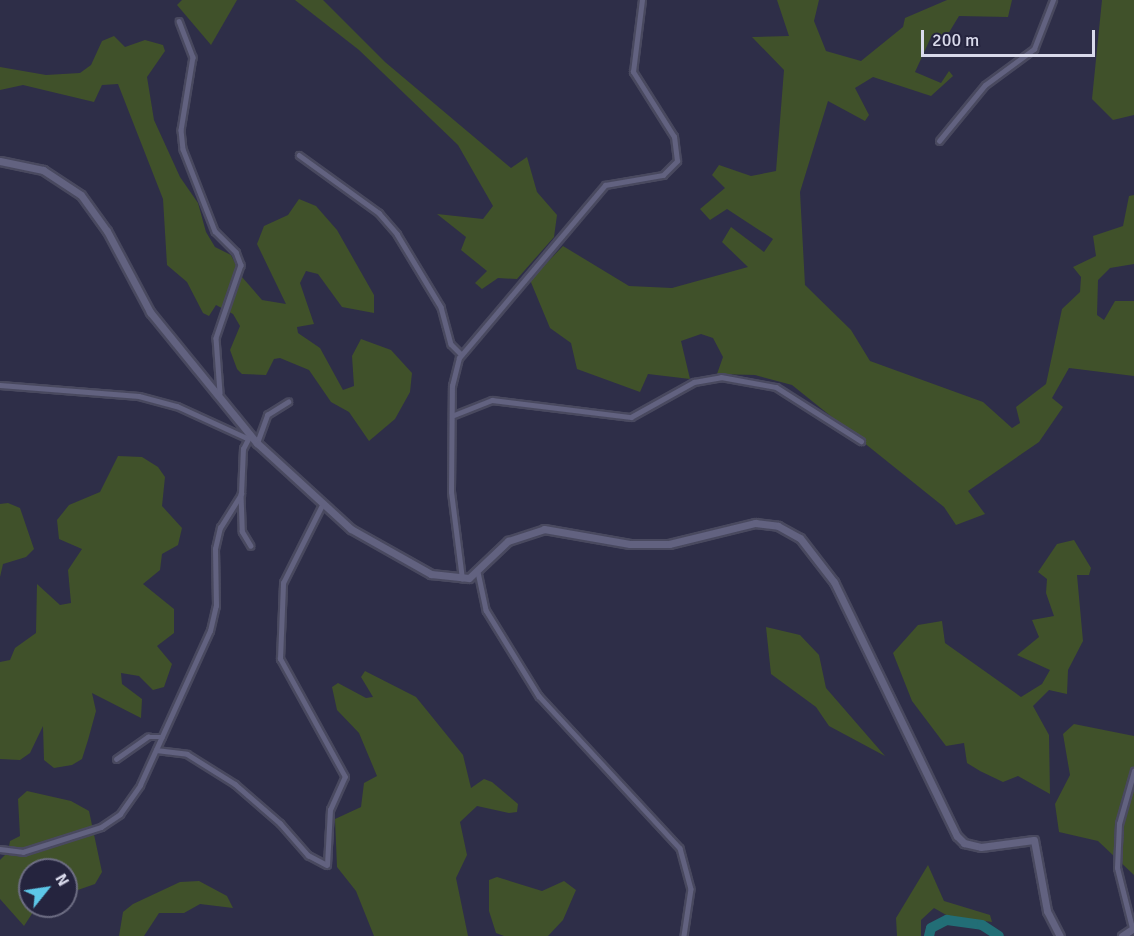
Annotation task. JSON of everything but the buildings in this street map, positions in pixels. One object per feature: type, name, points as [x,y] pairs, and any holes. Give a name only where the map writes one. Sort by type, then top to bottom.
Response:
[{"type":"street","points":[[462,580],[451,492],[453,380],[461,354],[567,235],[605,185],[663,175],[675,165],[677,144],[637,83],[632,64],[642,0]]},
{"type":"street","points":[[939,141],[985,86],[1034,49],[1053,0]]},
{"type":"street","points":[[179,21],[193,57],[181,130],[183,149],[215,231],[222,243],[236,252],[241,265],[216,338],[220,393]]},
{"type":"street","points":[[299,155],[379,213],[397,234],[441,307],[451,344],[461,354]]},
{"type":"street","points":[[0,161],[43,170],[81,195],[107,231],[150,312],[220,393],[248,436],[241,494],[242,531],[251,546]]},
{"type":"street","points":[[454,415],[492,400],[631,417],[694,382],[721,377],[776,387],[861,441]]},
{"type":"street","points":[[0,385],[139,396],[177,406],[248,436],[322,505],[406,562],[446,579],[462,580],[478,572],[508,541],[544,529],[645,544],[688,541],[756,523],[791,531],[810,548],[834,582],[957,836],[964,843],[981,847],[1034,840],[1047,911],[1060,936]]},
{"type":"street","points":[[257,443],[267,415],[288,402]]},
{"type":"street","points":[[0,849],[23,852],[108,824],[130,802],[163,737],[210,632],[218,535],[241,494]]},
{"type":"street","points":[[156,750],[187,754],[235,784],[280,824],[308,855],[327,865],[330,810],[345,777],[299,700],[280,649],[283,583],[322,505]]},
{"type":"street","points":[[478,572],[486,609],[539,696],[680,848],[691,890],[684,936]]},
{"type":"street","points":[[116,759],[148,737],[163,737]]},
{"type":"street","points":[[1122,936],[1133,928],[1117,868],[1119,824],[1134,771]]},
{"type":"green space","points":[[182,0],[237,0],[211,45],[177,5]]},
{"type":"green space","points":[[295,0],[323,0],[385,62],[511,168],[527,157],[537,192],[557,215],[554,237],[517,279],[498,278],[482,289],[475,283],[487,271],[461,250],[466,237],[437,214],[483,219],[493,206],[458,145],[359,50]]},
{"type":"green space","points":[[777,0],[819,0],[814,21],[826,51],[861,61],[903,27],[905,18],[947,0],[1012,0],[1008,17],[959,16],[945,39],[932,35],[915,72],[941,83],[949,71],[953,76],[931,96],[873,77],[855,88],[869,115],[865,121],[828,101],[800,192],[805,285],[851,330],[870,361],[983,402],[1012,428],[1020,423],[1016,407],[1046,384],[1062,309],[1080,292],[1081,277],[1073,267],[1096,256],[1093,236],[1123,226],[1129,196],[1134,195],[1134,264],[1110,268],[1098,280],[1097,315],[1104,320],[1115,301],[1134,301],[1134,376],[1069,368],[1052,398],[1063,407],[1039,442],[968,491],[985,514],[956,525],[944,507],[792,385],[755,375],[717,374],[723,357],[713,338],[701,334],[681,341],[690,379],[648,374],[640,392],[577,369],[571,343],[550,328],[530,280],[563,246],[629,286],[672,288],[748,267],[722,242],[731,227],[764,252],[773,239],[727,209],[710,220],[700,209],[725,188],[712,175],[719,165],[751,176],[776,171],[784,70],[752,37],[789,36]]},
{"type":"green space","points":[[1102,0],[1134,0],[1134,115],[1113,120],[1092,99]]},
{"type":"green space","points":[[114,36],[125,47],[145,40],[163,45],[165,51],[147,77],[154,120],[180,177],[198,203],[206,232],[215,247],[231,255],[242,277],[262,300],[286,304],[257,244],[264,226],[288,215],[299,199],[316,206],[337,230],[374,295],[374,313],[342,307],[318,274],[306,271],[300,283],[314,324],[297,327],[298,333],[320,348],[343,390],[354,386],[352,356],[361,339],[391,350],[412,373],[410,392],[395,419],[369,441],[349,412],[331,402],[309,370],[280,358],[274,359],[266,375],[242,374],[237,369],[230,350],[240,326],[233,314],[216,305],[209,316],[203,313],[187,282],[167,265],[163,199],[118,84],[102,85],[94,102],[23,85],[0,90],[0,67],[46,75],[80,73],[91,65],[102,41]]},
{"type":"green space","points":[[118,456],[142,457],[158,467],[165,477],[162,506],[182,528],[178,545],[162,554],[160,570],[143,584],[174,609],[174,633],[157,646],[172,664],[164,687],[153,690],[139,676],[121,673],[122,684],[142,699],[141,718],[92,693],[96,711],[88,740],[82,759],[72,765],[54,768],[44,760],[43,726],[30,753],[20,760],[0,759],[0,662],[10,660],[15,648],[36,633],[37,584],[60,605],[71,603],[68,570],[82,549],[59,539],[57,520],[69,505],[100,492]]},
{"type":"green space","points":[[8,503],[20,508],[34,549],[26,557],[3,564],[0,577],[0,504]]},
{"type":"green space","points":[[1074,540],[1091,568],[1089,575],[1077,575],[1083,641],[1068,670],[1067,694],[1049,690],[1033,706],[1049,735],[1050,794],[1018,776],[1003,782],[980,771],[967,763],[964,743],[946,746],[912,701],[893,653],[918,625],[942,621],[945,643],[1021,697],[1042,684],[1050,670],[1017,655],[1039,637],[1032,620],[1054,616],[1046,593],[1047,579],[1038,572],[1057,544]]},
{"type":"green space","points":[[766,627],[800,635],[819,655],[826,688],[885,756],[829,726],[816,707],[771,674]]},
{"type":"green space","points":[[365,671],[416,697],[463,755],[471,788],[484,779],[492,782],[518,804],[517,812],[509,813],[477,806],[460,822],[467,855],[456,878],[468,936],[374,936],[356,891],[337,867],[335,819],[361,807],[364,783],[377,776],[359,733],[337,710],[332,687],[338,683],[366,698],[373,697],[361,677]]},
{"type":"green space","points":[[1074,724],[1134,736],[1134,875],[1098,841],[1059,832],[1055,804],[1070,775],[1063,734]]},
{"type":"green space","points":[[27,791],[71,801],[89,811],[102,872],[95,884],[78,890],[78,858],[18,858],[18,918],[29,918],[24,926],[0,899],[0,860],[8,852],[10,841],[20,836],[18,799]]},
{"type":"green space","points":[[928,865],[944,901],[990,915],[992,922],[948,916],[934,908],[921,920],[921,936],[897,936],[896,918]]},
{"type":"green space","points":[[497,877],[542,891],[564,881],[576,890],[563,920],[548,936],[504,936],[496,933],[489,911],[489,880]]},
{"type":"green space","points":[[199,881],[227,896],[233,908],[200,904],[184,913],[159,913],[144,936],[119,936],[123,912],[133,904],[180,882]]},
{"type":"waterway","points":[[929,936],[931,928],[947,920],[982,925],[999,936]]}]
